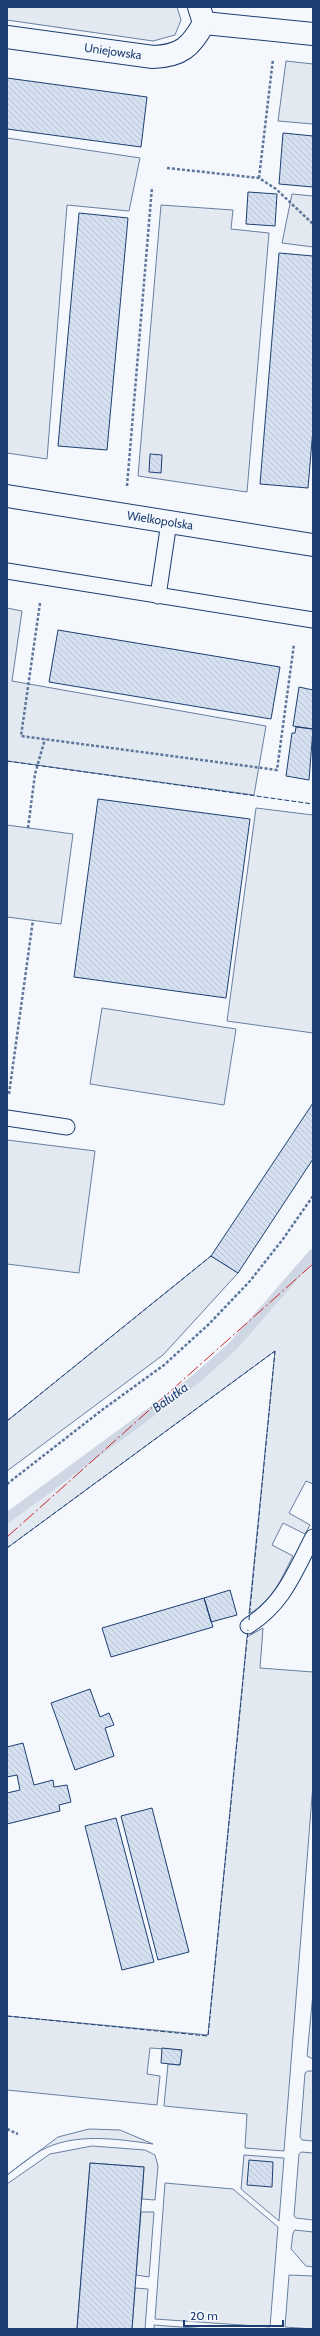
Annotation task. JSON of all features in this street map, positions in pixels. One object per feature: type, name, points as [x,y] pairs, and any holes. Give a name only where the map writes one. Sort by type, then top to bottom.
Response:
[{"type":"street","name":"Uniejowska","points":[[7,37],[153,56],[166,56],[177,54],[188,47],[202,15],[313,34]]},
{"type":"street","name":"Wielkopolska","points":[[7,496],[313,545]]},
{"type":"lane","points":[[158,596],[169,522]]},
{"type":"lane","points":[[7,571],[313,620]]},
{"type":"lane","points":[[7,1118],[67,1127]]},
{"type":"lane","points":[[248,1626],[264,1616],[279,1600],[313,1537]]},
{"type":"path","points":[[259,178],[273,58]]},
{"type":"path","points":[[167,168],[259,178],[276,189],[313,224]]},
{"type":"path","points":[[127,489],[152,187]]},
{"type":"path","points":[[40,603],[21,736],[277,770],[294,644]]},
{"type":"path","points":[[28,828],[35,774],[45,739]]},
{"type":"path","points":[[8,1098],[19,1006],[33,920]]},
{"type":"path","points":[[7,1484],[102,1410],[164,1365],[198,1334],[250,1281],[283,1239],[313,1196]]},
{"type":"path","points":[[7,2129],[18,2134]]},
{"type":"shaded area","points":[[7,7],[177,7],[181,20],[175,35],[153,41],[7,20]]},
{"type":"shaded area","points":[[286,61],[313,64],[313,124],[278,121]]},
{"type":"shaded area","points":[[7,138],[140,158],[129,211],[67,205],[47,459],[7,453]]},
{"type":"shaded area","points":[[292,194],[313,196],[313,247],[282,243]]},
{"type":"shaded area","points":[[161,205],[233,210],[231,229],[269,233],[247,492],[138,476]]},
{"type":"shaded area","points":[[7,608],[22,611],[12,681],[266,726],[254,795],[7,761]]},
{"type":"shaded area","points":[[256,808],[313,815],[313,1033],[227,1021]]},
{"type":"shaded area","points":[[7,825],[73,834],[61,924],[7,917]]},
{"type":"shaded area","points":[[102,1008],[236,1029],[224,1105],[90,1084]]},
{"type":"shaded area","points":[[7,1140],[95,1151],[79,1273],[7,1264]]},
{"type":"shaded area","points":[[313,1254],[313,1484],[306,1481],[289,1513],[310,1525],[305,1534],[283,1523],[272,1545],[293,1556],[276,1589],[264,1603],[249,1614],[275,1351],[7,1548],[7,1518],[196,1379],[233,1346]]},
{"type":"shaded area","points":[[211,1256],[238,1273],[163,1355],[7,1471],[7,1421]]},
{"type":"shaded area","points":[[263,1628],[260,1668],[313,1672],[313,1784],[284,2151],[245,2148],[247,2114],[164,2106],[168,2064],[180,2065],[181,2050],[150,2048],[147,2074],[160,2076],[157,2105],[7,2090],[7,2016],[208,2035],[247,1637]]},
{"type":"shaded area","points":[[313,1993],[313,2059],[307,2056]]},
{"type":"shaded area","points":[[308,2071],[313,2071],[313,2141],[302,2140],[300,2137],[305,2073]]},
{"type":"shaded area","points":[[89,2129],[120,2130],[153,2144],[125,2140],[95,2138],[81,2139],[53,2145],[35,2154],[58,2137]]},
{"type":"shaded area","points":[[92,2146],[145,2150],[155,2155],[158,2166],[155,2200],[142,2199],[144,2167],[90,2163],[77,2329],[7,2329],[7,2184],[50,2154]]},
{"type":"shaded area","points":[[301,2152],[313,2153],[313,2220],[296,2218],[294,2216],[299,2154]]},
{"type":"shaded area","points":[[244,2155],[284,2158],[279,2221],[241,2189]]},
{"type":"shaded area","points":[[165,2183],[233,2189],[278,2227],[270,2327],[155,2319]]},
{"type":"shaded area","points":[[141,2212],[154,2212],[149,2277],[136,2275]]},
{"type":"shaded area","points":[[295,2230],[313,2232],[313,2267],[306,2266],[291,2249],[293,2233]]},
{"type":"shaded area","points":[[289,2275],[313,2276],[313,2329],[285,2327]]},
{"type":"shaded area","points":[[135,2288],[148,2289],[145,2329],[132,2329]]},
{"type":"shaded area","points":[[154,2325],[207,2329],[154,2329]]},
{"type":"building","points":[[7,78],[147,97],[141,147],[7,129]]},
{"type":"building","points":[[283,133],[313,136],[313,187],[279,184]]},
{"type":"building","points":[[248,192],[277,194],[275,226],[246,224]]},
{"type":"building","points":[[79,213],[128,218],[107,450],[58,446]]},
{"type":"building","points":[[279,253],[313,256],[313,429],[308,488],[260,484]]},
{"type":"building","points":[[150,454],[162,455],[161,473],[149,472]]},
{"type":"building","points":[[58,630],[280,667],[271,719],[49,682]]},
{"type":"building","points":[[299,687],[313,690],[313,729],[293,726]]},
{"type":"building","points":[[296,727],[313,729],[309,780],[286,776],[292,733],[295,733]]},
{"type":"building","points":[[98,799],[250,819],[226,998],[74,977]]},
{"type":"building","points":[[313,1103],[313,1159],[238,1273],[211,1256]]},
{"type":"building","points":[[230,1590],[237,1615],[211,1622],[204,1598]]},
{"type":"building","points":[[204,1598],[213,1627],[111,1657],[102,1628]]},
{"type":"building","points":[[90,1689],[100,1717],[109,1713],[114,1725],[105,1728],[114,1756],[75,1770],[51,1703]]},
{"type":"building","points":[[23,1743],[34,1785],[53,1780],[54,1787],[67,1785],[71,1802],[59,1805],[60,1811],[7,1824],[7,1793],[20,1790],[17,1775],[7,1777],[7,1747]]},
{"type":"building","points":[[152,1808],[189,1952],[158,1960],[121,1816]]},
{"type":"building","points":[[116,1818],[154,1962],[122,1970],[85,1826]]},
{"type":"building","points":[[162,2048],[182,2050],[180,2065],[161,2063]]},
{"type":"building","points":[[249,2160],[273,2162],[272,2187],[247,2185]]},
{"type":"building","points":[[90,2163],[144,2167],[132,2329],[77,2329]]},
{"type":"waterway","name":"Bałutka","points":[[7,1518],[196,1379],[233,1346],[313,1254]]},
{"type":"fence","points":[[7,761],[313,804]]},
{"type":"fence","points":[[7,1421],[211,1256]]},
{"type":"fence","points":[[7,1548],[275,1351]]},
{"type":"fence","points":[[249,1620],[275,1351]]},
{"type":"fence","points":[[7,2016],[208,2036],[248,1630]]},
{"type":"power","points":[[7,1537],[313,1264]]}]
